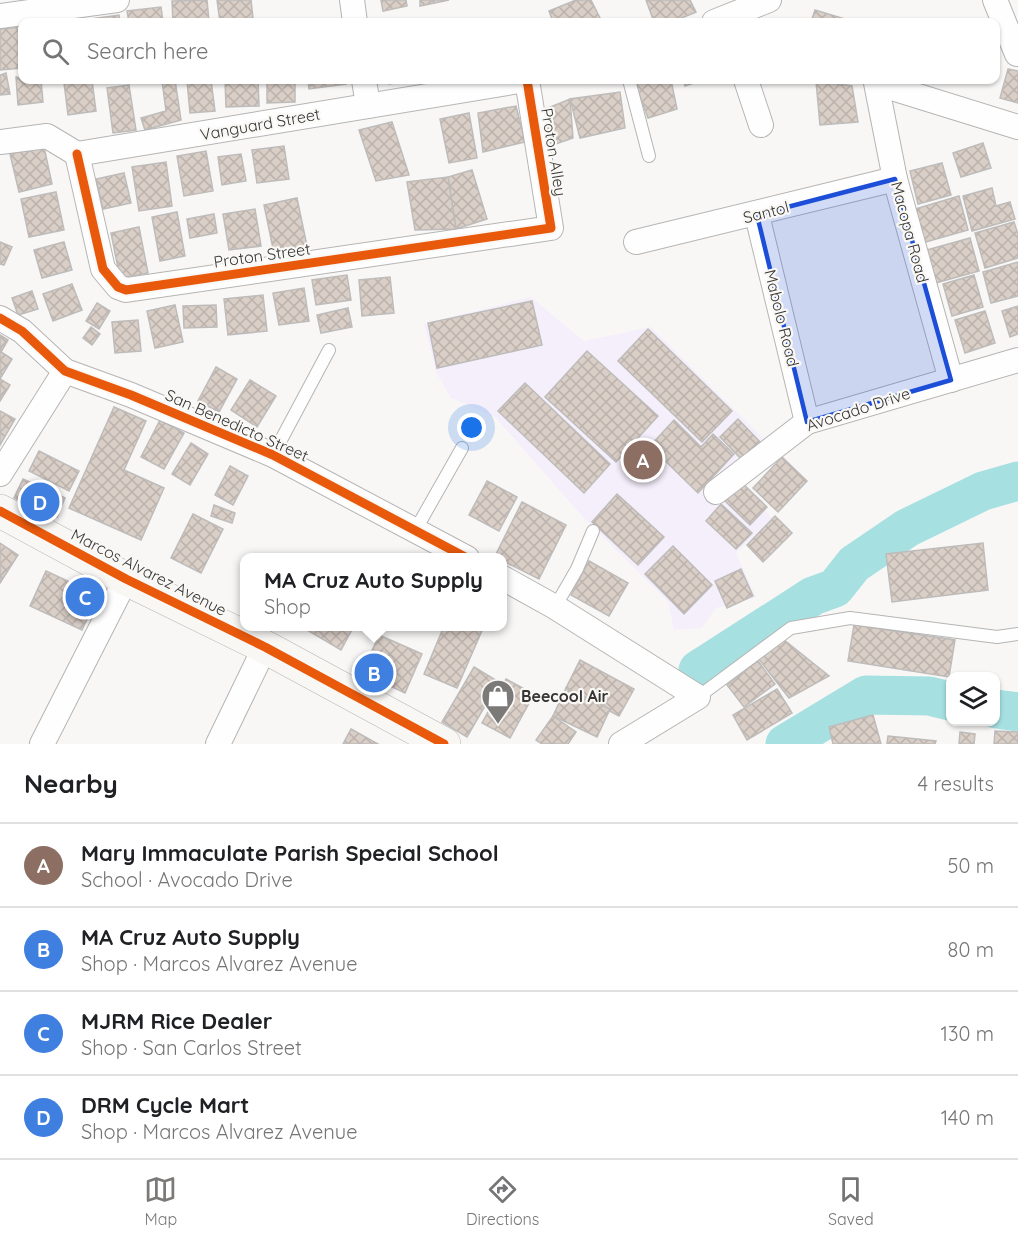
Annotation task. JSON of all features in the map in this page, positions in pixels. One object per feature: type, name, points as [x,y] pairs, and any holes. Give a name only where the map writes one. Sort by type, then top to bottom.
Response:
[{"type":"main road","name":"Marcos Alvarez Avenue","points":[[0,511],[126,579],[265,647],[444,744]]},
{"type":"street","points":[[0,16],[117,0]]},
{"type":"street","points":[[352,0],[355,18]]},
{"type":"street","points":[[729,18],[769,0]]},
{"type":"street","points":[[995,0],[1017,54]]},
{"type":"street","points":[[365,84],[368,106]]},
{"type":"street","name":"Vanguard Street","points":[[78,154],[502,84]]},
{"type":"street","name":"Proton Alley","points":[[527,84],[551,228]]},
{"type":"street","points":[[747,84],[761,126]]},
{"type":"street","name":"Macopa Road","points":[[876,84],[895,179],[951,380]]},
{"type":"street","name":"Macopa Road","points":[[879,84],[1015,126]]},
{"type":"street","points":[[1015,126],[1018,148]]},
{"type":"street","points":[[0,142],[47,136],[78,154]]},
{"type":"street","name":"Proton Street","points":[[78,154],[103,269],[118,287],[126,290],[551,228]]},
{"type":"street","name":"Santol","points":[[636,242],[757,215],[895,179]]},
{"type":"street","name":"Mabolo Road","points":[[757,215],[807,422]]},
{"type":"street","name":"San Benedicto Street","points":[[0,318],[22,331],[65,371],[131,395],[273,455],[458,553]]},
{"type":"street","name":"Avocado Drive","points":[[716,492],[807,422],[1018,360]]},
{"type":"street","points":[[0,474],[65,371]]},
{"type":"street","points":[[42,744],[126,579]]},
{"type":"street","points":[[507,580],[555,607],[698,697],[621,744]]},
{"type":"street","points":[[218,744],[265,647]]},
{"type":"lane","points":[[629,84],[649,156]]},
{"type":"lane","points":[[273,455],[329,350]]},
{"type":"lane","points":[[416,529],[462,448]]},
{"type":"lane","points":[[555,607],[577,569],[593,531]]},
{"type":"lane","points":[[698,697],[791,628],[850,618],[997,637],[1018,634]]},
{"type":"highlighted area","points":[[895,179],[951,380],[807,422],[757,215]]},
{"type":"shaded area","points":[[531,297],[584,341],[651,327],[770,445],[734,474],[772,518],[736,553],[756,597],[716,608],[702,628],[674,630],[668,602],[582,516],[495,417],[451,398],[436,372],[424,324]]},
{"type":"building","points":[[207,0],[209,18],[173,18],[172,1]]},
{"type":"building","points":[[217,0],[251,0],[253,18],[219,18]]},
{"type":"building","points":[[381,0],[406,0],[407,6],[383,11]]},
{"type":"building","points":[[420,0],[449,0],[420,6]]},
{"type":"building","points":[[576,0],[591,0],[600,18],[552,18],[549,11]]},
{"type":"building","points":[[646,0],[690,0],[696,12],[682,18],[653,18]]},
{"type":"building","points":[[161,7],[162,18],[128,18],[127,11]]},
{"type":"building","points":[[815,10],[842,18],[812,18]]},
{"type":"building","points":[[81,13],[82,18],[51,18]]},
{"type":"building","points":[[119,15],[119,18],[98,18]]},
{"type":"building","points":[[18,27],[18,68],[0,70],[0,29]]},
{"type":"building","points":[[1008,69],[1018,71],[1018,103],[1000,98]]},
{"type":"building","points":[[6,73],[10,94],[0,95],[0,75]]},
{"type":"building","points":[[16,77],[18,77],[18,84],[41,84],[43,102],[18,105]]},
{"type":"building","points":[[64,84],[93,84],[96,111],[68,115]]},
{"type":"building","points":[[162,84],[176,84],[181,120],[145,130],[141,118],[166,111]]},
{"type":"building","points":[[187,84],[212,84],[215,111],[190,113]]},
{"type":"building","points":[[225,84],[258,84],[259,106],[226,107]]},
{"type":"building","points":[[267,84],[295,84],[295,102],[267,103]]},
{"type":"building","points":[[308,84],[346,84],[309,89]]},
{"type":"building","points":[[635,84],[672,84],[677,109],[648,118]]},
{"type":"building","points":[[816,84],[852,86],[858,122],[820,125]]},
{"type":"building","points":[[129,85],[136,130],[113,133],[107,88]]},
{"type":"building","points":[[620,92],[625,128],[580,138],[570,99]]},
{"type":"building","points":[[570,99],[573,138],[547,147],[538,112]]},
{"type":"building","points":[[516,106],[525,142],[483,152],[478,113]]},
{"type":"building","points":[[469,113],[477,158],[449,163],[440,119]]},
{"type":"building","points":[[392,122],[409,175],[376,181],[359,130]]},
{"type":"building","points":[[983,143],[991,168],[961,177],[953,153]]},
{"type":"building","points":[[284,146],[289,179],[257,183],[252,150]]},
{"type":"building","points":[[44,147],[52,184],[19,192],[10,154]]},
{"type":"building","points":[[206,151],[213,191],[184,196],[177,156]]},
{"type":"building","points":[[241,154],[246,181],[222,185],[218,157]]},
{"type":"building","points":[[166,162],[172,206],[139,211],[132,167]]},
{"type":"building","points":[[942,163],[951,195],[918,204],[910,171]]},
{"type":"building","points":[[472,170],[487,219],[456,229],[448,177]]},
{"type":"building","points":[[124,173],[131,203],[103,209],[96,179]]},
{"type":"building","points":[[448,177],[456,229],[415,230],[407,182]]},
{"type":"building","points":[[992,188],[996,206],[1010,202],[1015,219],[972,231],[963,196]]},
{"type":"building","points":[[56,192],[64,230],[29,237],[21,199]]},
{"type":"building","points":[[959,196],[968,230],[922,243],[912,210]]},
{"type":"building","points":[[297,198],[307,246],[274,253],[264,205]]},
{"type":"building","points":[[255,209],[261,246],[229,250],[223,214]]},
{"type":"building","points":[[177,212],[185,256],[160,261],[152,217]]},
{"type":"building","points":[[214,214],[217,233],[190,238],[187,219]]},
{"type":"building","points":[[1014,222],[1018,234],[1018,258],[985,268],[975,233]]},
{"type":"building","points":[[139,227],[148,273],[120,278],[111,233]]},
{"type":"building","points":[[970,238],[979,271],[932,284],[923,251]]},
{"type":"building","points":[[0,242],[12,247],[4,265],[0,264]]},
{"type":"building","points":[[64,242],[72,270],[42,278],[34,250]]},
{"type":"building","points":[[1018,262],[1018,296],[991,303],[983,272]]},
{"type":"building","points":[[347,275],[351,300],[316,305],[312,280]]},
{"type":"building","points":[[974,275],[983,307],[952,316],[943,284]]},
{"type":"building","points":[[390,277],[394,313],[362,316],[359,280]]},
{"type":"building","points":[[72,284],[82,310],[53,321],[43,294]]},
{"type":"building","points":[[304,288],[309,321],[279,325],[273,293]]},
{"type":"building","points":[[32,291],[38,309],[18,315],[12,298]]},
{"type":"building","points":[[263,295],[267,331],[228,335],[224,299]]},
{"type":"building","points":[[532,301],[542,345],[437,368],[428,323]]},
{"type":"building","points":[[97,303],[110,311],[99,329],[86,321]]},
{"type":"building","points":[[175,305],[183,342],[155,348],[147,311]]},
{"type":"building","points":[[216,305],[217,327],[184,328],[183,306]]},
{"type":"building","points":[[1018,306],[1018,334],[1010,337],[1002,311]]},
{"type":"building","points":[[348,308],[352,327],[321,333],[317,315]]},
{"type":"building","points":[[985,311],[995,343],[965,353],[955,320]]},
{"type":"building","points":[[138,320],[141,351],[115,353],[112,322]]},
{"type":"building","points":[[91,327],[100,334],[92,345],[83,338]]},
{"type":"building","points":[[648,329],[732,411],[702,442],[618,361]]},
{"type":"building","points":[[0,335],[8,340],[1,352],[12,359],[0,379]]},
{"type":"building","points":[[587,351],[658,416],[616,462],[545,397]]},
{"type":"building","points":[[216,367],[237,379],[219,412],[198,401]]},
{"type":"building","points":[[0,379],[10,385],[0,401]]},
{"type":"building","points":[[250,380],[276,396],[257,427],[231,410]]},
{"type":"building","points":[[525,383],[610,464],[584,493],[498,411]]},
{"type":"building","points":[[114,407],[146,421],[124,470],[164,488],[141,540],[69,508]]},
{"type":"building","points":[[0,411],[15,419],[0,445]]},
{"type":"building","points":[[738,419],[762,444],[744,462],[720,437]]},
{"type":"building","points":[[160,420],[184,433],[164,469],[141,457]]},
{"type":"building","points":[[674,420],[701,447],[713,434],[734,454],[698,493],[650,446]]},
{"type":"building","points":[[191,443],[208,454],[190,485],[172,474]]},
{"type":"building","points":[[39,451],[79,471],[69,491],[29,471]]},
{"type":"building","points":[[782,457],[807,481],[778,512],[753,488]]},
{"type":"building","points":[[230,466],[248,476],[233,505],[215,495]]},
{"type":"building","points":[[23,479],[65,498],[57,517],[14,498]]},
{"type":"building","points":[[487,481],[517,497],[499,531],[469,515]]},
{"type":"building","points":[[742,483],[767,507],[750,525],[725,501]]},
{"type":"building","points":[[617,494],[664,537],[638,565],[592,522]]},
{"type":"building","points":[[522,502],[566,525],[539,579],[507,563],[507,553],[496,553]]},
{"type":"building","points":[[721,504],[752,533],[736,549],[706,521]]},
{"type":"building","points":[[214,505],[235,513],[232,523],[211,516]]},
{"type":"building","points":[[193,514],[223,529],[201,573],[171,558]]},
{"type":"building","points":[[775,516],[792,533],[763,562],[747,545]]},
{"type":"building","points":[[0,543],[18,555],[0,583]]},
{"type":"building","points":[[983,543],[988,590],[892,602],[886,554]]},
{"type":"building","points":[[673,546],[712,585],[684,614],[645,574]]},
{"type":"building","points":[[589,561],[628,583],[609,616],[571,595]]},
{"type":"building","points":[[741,569],[753,596],[727,608],[715,581]]},
{"type":"building","points":[[46,571],[98,595],[82,630],[30,606]]},
{"type":"building","points":[[854,625],[955,640],[950,672],[946,672],[946,677],[848,661]]},
{"type":"building","points":[[309,631],[351,631],[341,650]]},
{"type":"building","points":[[442,631],[482,631],[457,688],[424,674]]},
{"type":"building","points":[[379,635],[422,654],[405,693],[362,673]]},
{"type":"building","points":[[783,639],[829,676],[789,698],[758,658]]},
{"type":"building","points":[[580,660],[634,689],[619,716],[566,688]]},
{"type":"building","points":[[758,661],[775,684],[744,707],[727,685]]},
{"type":"building","points":[[474,667],[499,682],[467,737],[442,722]]},
{"type":"building","points":[[506,679],[534,694],[510,738],[482,723]]},
{"type":"building","points":[[566,688],[610,709],[597,737],[553,716]]},
{"type":"building","points":[[777,689],[792,713],[747,740],[733,715]]},
{"type":"building","points":[[873,715],[881,744],[833,744],[829,727]]},
{"type":"building","points":[[553,716],[576,732],[568,744],[542,744],[536,740]]},
{"type":"building","points":[[351,729],[378,744],[343,744]]},
{"type":"building","points":[[995,731],[1018,732],[1018,744],[994,744]]},
{"type":"building","points":[[960,732],[975,734],[974,744],[959,744]]},
{"type":"building","points":[[888,736],[936,741],[935,744],[887,744]]},
{"type":"waterway","points":[[698,670],[813,596],[835,588],[854,564],[907,528],[983,491],[1018,481]]},
{"type":"waterway","points":[[785,744],[866,695],[929,696],[946,700]]},
{"type":"waterway","points":[[1000,710],[1018,712]]},
{"type":"cycle path","points":[[77,154],[103,269],[118,287],[126,290],[551,228],[528,84]]},
{"type":"cycle path","points":[[0,318],[22,331],[65,371],[131,395],[273,455],[458,553]]},
{"type":"cycle path","points":[[0,511],[126,579],[265,647],[444,744]]},
{"type":"place","name":"Mary Immaculate Parish Special School","points":[[643,460]]},
{"type":"place","name":"DRM Cycle Mart","points":[[40,502]]},
{"type":"place","name":"MJRM Rice Dealer","points":[[85,597]]},
{"type":"place","name":"MA Cruz Auto Supply","points":[[374,673]]},
{"type":"place","name":"Beecool Air","points":[[498,725]]}]
